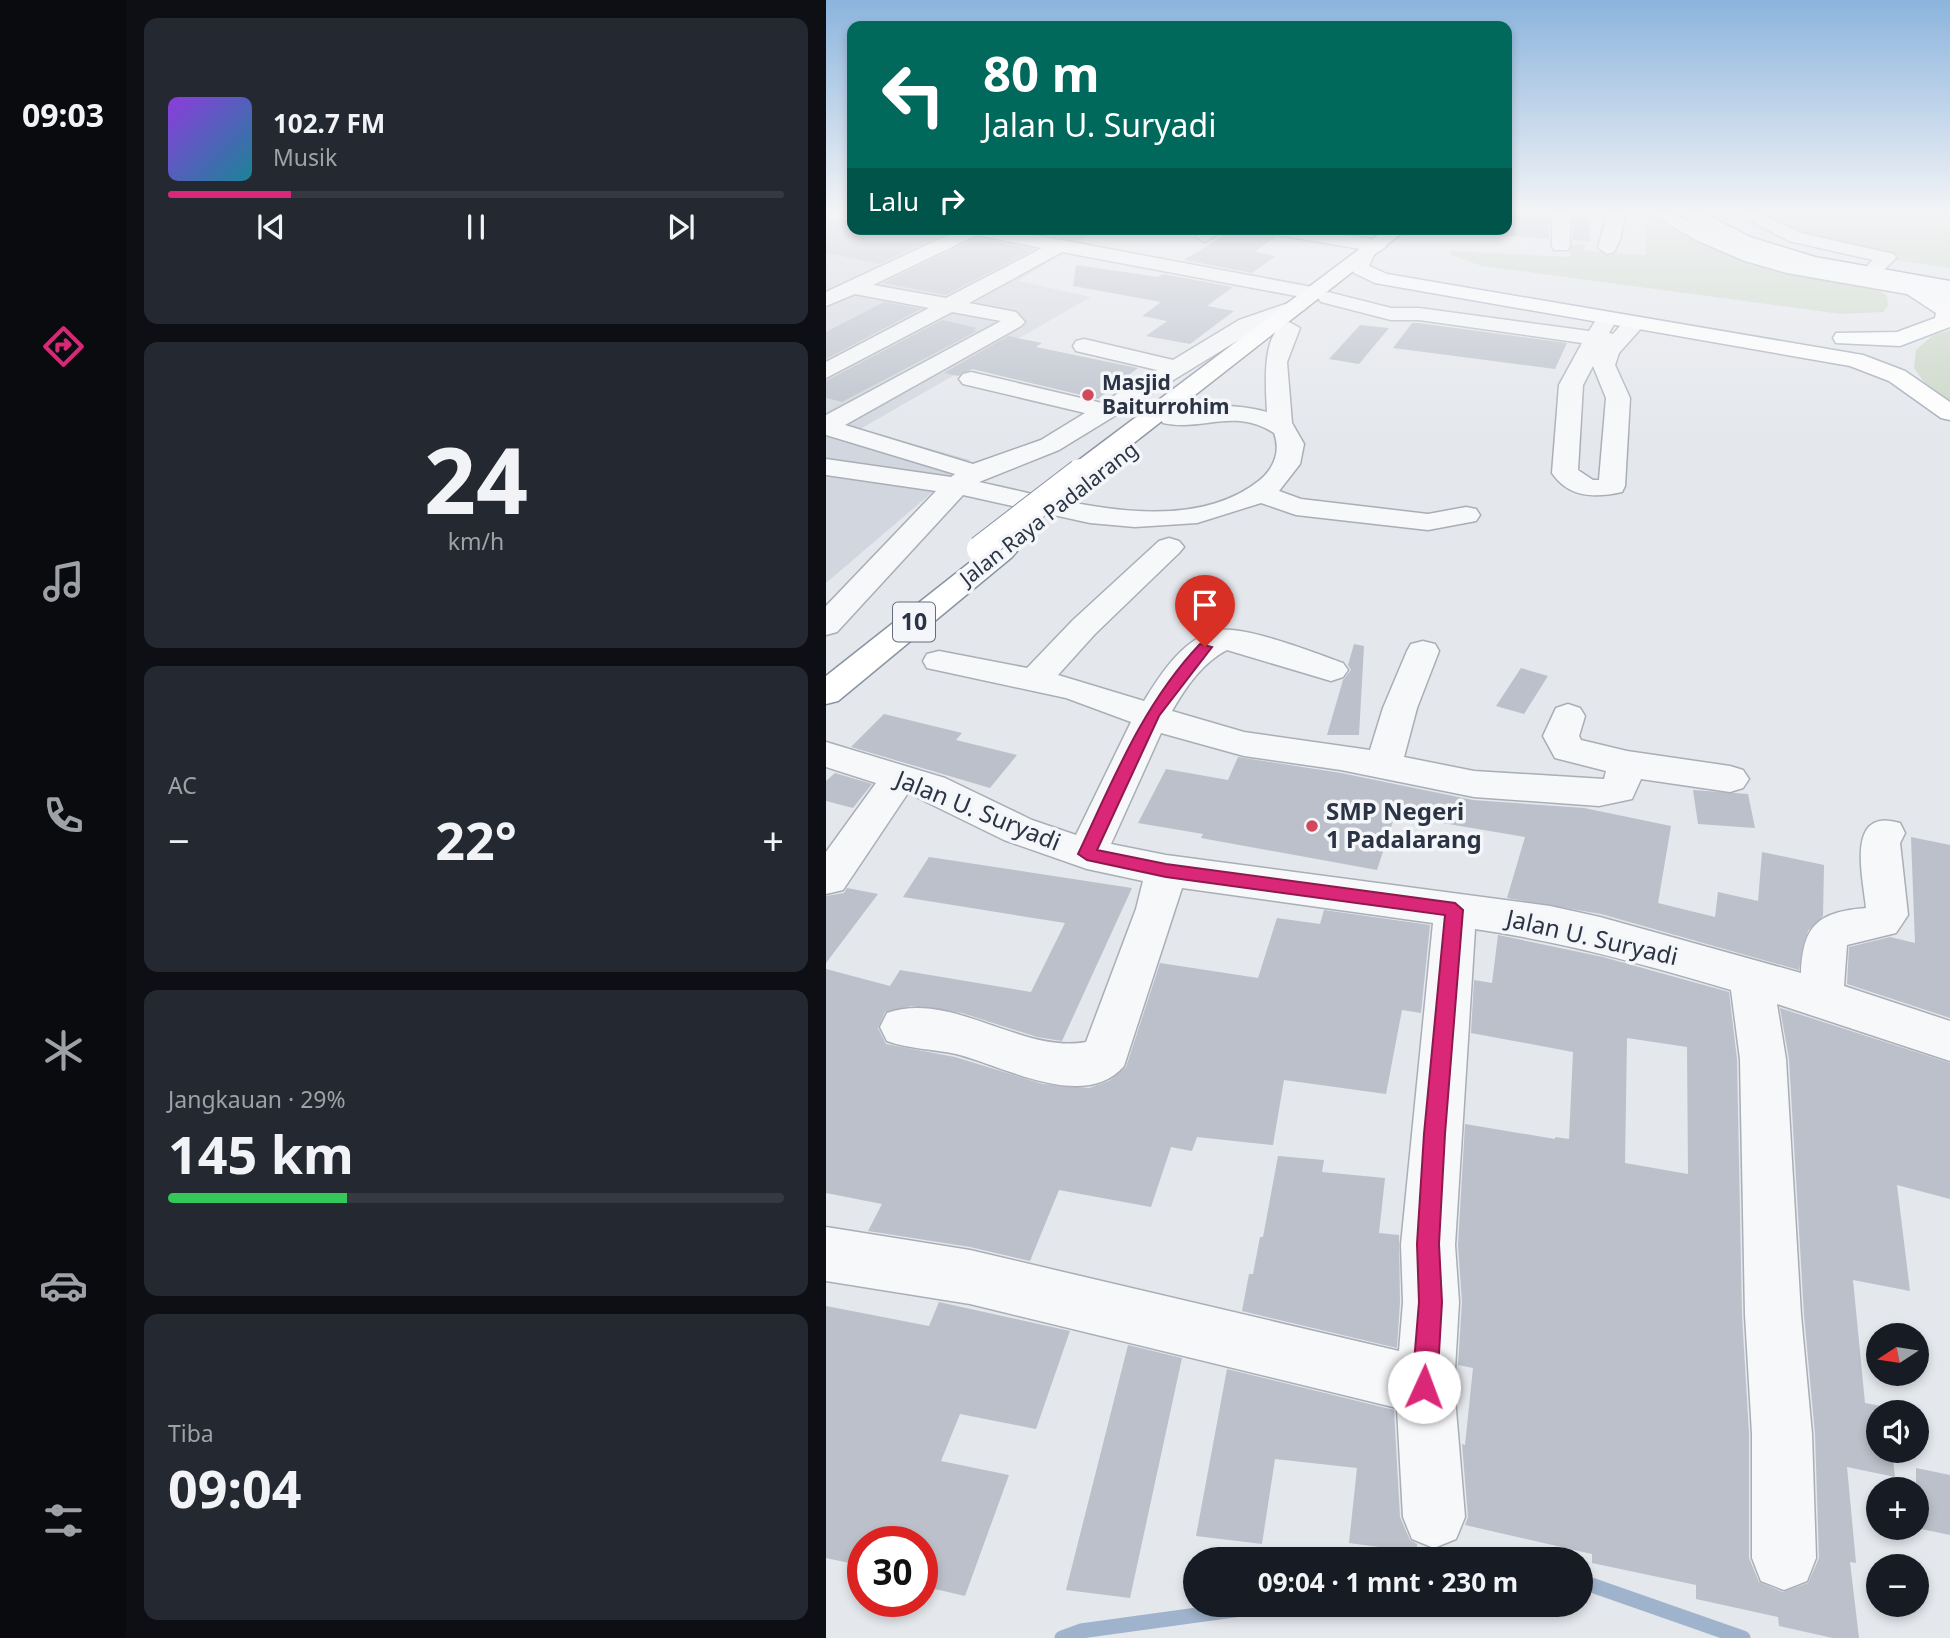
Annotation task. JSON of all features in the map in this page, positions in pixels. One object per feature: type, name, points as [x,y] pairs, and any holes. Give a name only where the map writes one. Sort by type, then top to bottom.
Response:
[{"type":"main road","name":"Jalan Raya Padalarang","points":[[1087,475],[1172,418],[1329,287]]},
{"type":"main road","name":"Jalan Raya Padalarang","points":[[826,672],[991,550],[1307,306],[1341,287]]},
{"type":"main road","name":"Jalan Raya Padalarang","points":[[1418,287],[1607,332]]},
{"type":"main road","points":[[1537,287],[1844,338],[1874,340],[1906,338],[1931,329],[1947,317],[1943,307],[1905,287]]},
{"type":"main road","points":[[1910,287],[1950,299]]},
{"type":"main road","points":[[1634,324],[1855,360],[1885,370],[1950,412]]},
{"type":"main road","points":[[1844,338],[1883,351],[1913,387]]},
{"type":"main road","name":"Jalan Raya Padalarang","points":[[826,692],[991,550]]},
{"type":"street","points":[[826,371],[978,287]]},
{"type":"street","points":[[1228,287],[1307,306],[1394,315],[1419,314],[1607,332],[1634,324]]},
{"type":"street","points":[[826,300],[854,288],[1009,316],[1014,321],[826,426]]},
{"type":"street","points":[[826,316],[875,292]]},
{"type":"street","points":[[826,625],[966,479],[1050,445],[1247,325],[1307,306]]},
{"type":"street","points":[[1280,425],[1276,362],[1307,306]]},
{"type":"street","points":[[1607,332],[1604,364],[1606,373],[1617,387],[1618,398],[1612,486],[1588,489],[1566,473],[1571,385],[1607,332]]},
{"type":"street","points":[[1084,346],[1178,368]]},
{"type":"street","points":[[971,379],[1106,411]]},
{"type":"street","points":[[981,407],[976,403],[979,398],[998,386]]},
{"type":"street","points":[[1010,412],[1032,408],[1051,397]]},
{"type":"street","points":[[826,426],[880,442],[966,479],[1080,512],[1136,520],[1220,509],[1263,494],[1288,462],[1290,438],[1280,425],[1253,415],[1227,412],[1172,418]]},
{"type":"street","points":[[830,471],[880,442]]},
{"type":"street","points":[[830,471],[966,479]]},
{"type":"street","points":[[1263,494],[1296,507],[1428,522],[1466,515]]},
{"type":"street","points":[[1036,679],[1069,638],[1101,614],[1169,547]]},
{"type":"street","points":[[1087,854],[1152,714],[1198,653],[1213,642],[1233,640],[1331,670]]},
{"type":"street","points":[[1384,765],[1400,708],[1423,651]]},
{"type":"street","points":[[939,661],[1036,679],[1152,714],[1214,738],[1384,765],[1475,784],[1611,793],[1619,790],[1627,764]]},
{"type":"street","points":[[1568,716],[1561,736],[1568,749],[1627,764],[1693,776],[1730,779]]},
{"type":"street","name":"Jalan U. Suryadi","points":[[826,754],[932,787],[1018,831],[1087,854],[1166,870],[1549,923],[1600,934],[1822,998],[1950,1041]]},
{"type":"street","points":[[829,880],[899,778]]},
{"type":"street","points":[[1822,998],[1825,944],[1831,933],[1840,928],[1879,924],[1888,915],[1880,841],[1886,832]]},
{"type":"street","points":[[903,1027],[967,1037],[1052,1063],[1078,1065],[1099,1061],[1108,1051],[1126,988],[1157,909],[1166,870]]},
{"type":"street","points":[[1434,1517],[1424,1387],[1431,1302],[1428,1244],[1455,910]]},
{"type":"street","points":[[1751,978],[1763,1059],[1773,1315],[1782,1434],[1784,1558]]},
{"type":"street","points":[[826,1254],[970,1277],[1424,1387]]},
{"type":"shaded area","points":[[826,287],[1047,287],[1091,297],[860,429],[970,460],[826,583]]},
{"type":"green space","points":[[1642,287],[1865,287],[1887,296],[1888,306],[1883,312],[1841,314]]},
{"type":"green space","points":[[1950,330],[1950,403],[1929,389],[1914,368],[1916,350],[1932,336]]},
{"type":"building","points":[[906,287],[960,287],[946,295]]},
{"type":"building","points":[[1081,287],[1232,287],[1207,306],[1234,311],[1190,344],[1146,336],[1167,321],[1142,316],[1161,302]]},
{"type":"building","points":[[884,302],[921,309],[826,359],[826,332]]},
{"type":"building","points":[[942,320],[977,328],[973,330],[977,331],[842,402],[826,398],[826,381]]},
{"type":"building","points":[[1412,323],[1567,343],[1555,369],[1393,348]]},
{"type":"building","points":[[1360,325],[1389,328],[1359,364],[1329,359]]},
{"type":"building","points":[[1008,336],[1042,343],[1036,347],[1138,368],[1098,399],[972,369],[958,376],[944,373]]},
{"type":"building","points":[[1354,644],[1364,646],[1359,735],[1327,735],[1343,680],[1351,670],[1348,665]]},
{"type":"building","points":[[1521,668],[1548,676],[1524,714],[1496,706]]},
{"type":"building","points":[[884,714],[962,733],[956,740],[1017,755],[990,788],[851,747]]},
{"type":"building","points":[[1238,757],[1341,773],[1473,800],[1584,808],[1671,826],[1658,903],[1715,917],[1718,892],[1758,901],[1762,852],[1824,865],[1823,916],[1808,931],[1799,970],[1601,914],[1507,898],[1525,837],[1395,815],[1377,870],[1201,838],[1203,834],[1138,823],[1166,769],[1228,780]]},
{"type":"building","points":[[835,773],[872,784],[853,808],[826,801],[826,781]]},
{"type":"building","points":[[1693,790],[1748,794],[1755,828],[1698,824]]},
{"type":"building","points":[[1911,837],[1950,845],[1950,1018],[1847,984],[1849,947],[1890,937],[1915,943]]},
{"type":"building","points":[[929,857],[1132,888],[1062,1041],[1037,1037],[962,1013],[911,1006],[885,1012],[878,1028],[886,1044],[955,1057],[1043,1084],[1089,1088],[1109,1081],[1126,1067],[1160,963],[1258,978],[1277,918],[1320,924],[1324,910],[1430,925],[1421,1013],[1402,1010],[1386,1094],[1284,1080],[1273,1145],[1197,1137],[1192,1151],[1171,1147],[1151,1207],[1059,1190],[1030,1261],[970,1247],[868,1231],[882,1204],[826,1193],[826,969],[890,986],[900,970],[1031,992],[1065,923],[903,897]]},
{"type":"building","points":[[847,888],[878,894],[826,963],[826,896],[844,893]]},
{"type":"building","points":[[1498,935],[1603,957],[1729,992],[1737,1059],[1742,1315],[1749,1434],[1749,1558],[1759,1582],[1783,1592],[1808,1583],[1819,1558],[1815,1434],[1804,1315],[1789,1059],[1780,1008],[1950,1063],[1950,1199],[1897,1185],[1910,1291],[1853,1280],[1866,1403],[1866,1463],[1893,1463],[1895,1477],[1847,1467],[1856,1563],[1850,1562],[1859,1638],[1833,1638],[1779,1626],[1778,1617],[1696,1599],[1696,1585],[1593,1563],[1593,1547],[1561,1547],[1465,1525],[1468,1517],[1462,1444],[1465,1445],[1473,1368],[1458,1365],[1462,1302],[1458,1245],[1465,1124],[1569,1139],[1573,1052],[1471,1033],[1474,980],[1492,983]],"holes":[[[1627,1038],[1687,1047],[1688,1174],[1625,1163]]]},
{"type":"building","points":[[1278,1156],[1324,1160],[1322,1172],[1385,1178],[1379,1233],[1399,1235],[1400,1302],[1397,1348],[1242,1311],[1249,1274],[1253,1274],[1260,1237],[1263,1237]]},
{"type":"building","points":[[939,1302],[1070,1331],[1036,1429],[960,1414],[941,1461],[1009,1475],[965,1596],[938,1590],[938,1526],[847,1526],[847,1563],[826,1558],[826,1306],[929,1326]]},
{"type":"building","points":[[1128,1345],[1182,1358],[1130,1598],[1066,1590]]},
{"type":"building","points":[[1227,1369],[1394,1410],[1400,1517],[1410,1540],[1417,1544],[1417,1547],[1379,1547],[1349,1543],[1357,1468],[1275,1459],[1262,1544],[1196,1536]]},
{"type":"building","points":[[1916,1468],[1950,1475],[1950,1535],[1929,1531],[1929,1477],[1916,1477]]},
{"type":"waterway","points":[[1593,1586],[1743,1638]]},
{"type":"waterway","points":[[1062,1638],[1081,1631],[1183,1617]]},
{"type":"place","name":"Masjid Baiturrohim","points":[[1088,395]]},
{"type":"place","name":"SMP Negeri 1 Padalarang","points":[[1312,826]]},
{"type":"route","points":[[1205,647],[1187,666],[1152,714],[1087,854],[1166,870],[1455,910],[1435,1134],[1428,1244],[1431,1302],[1424,1387]]}]
